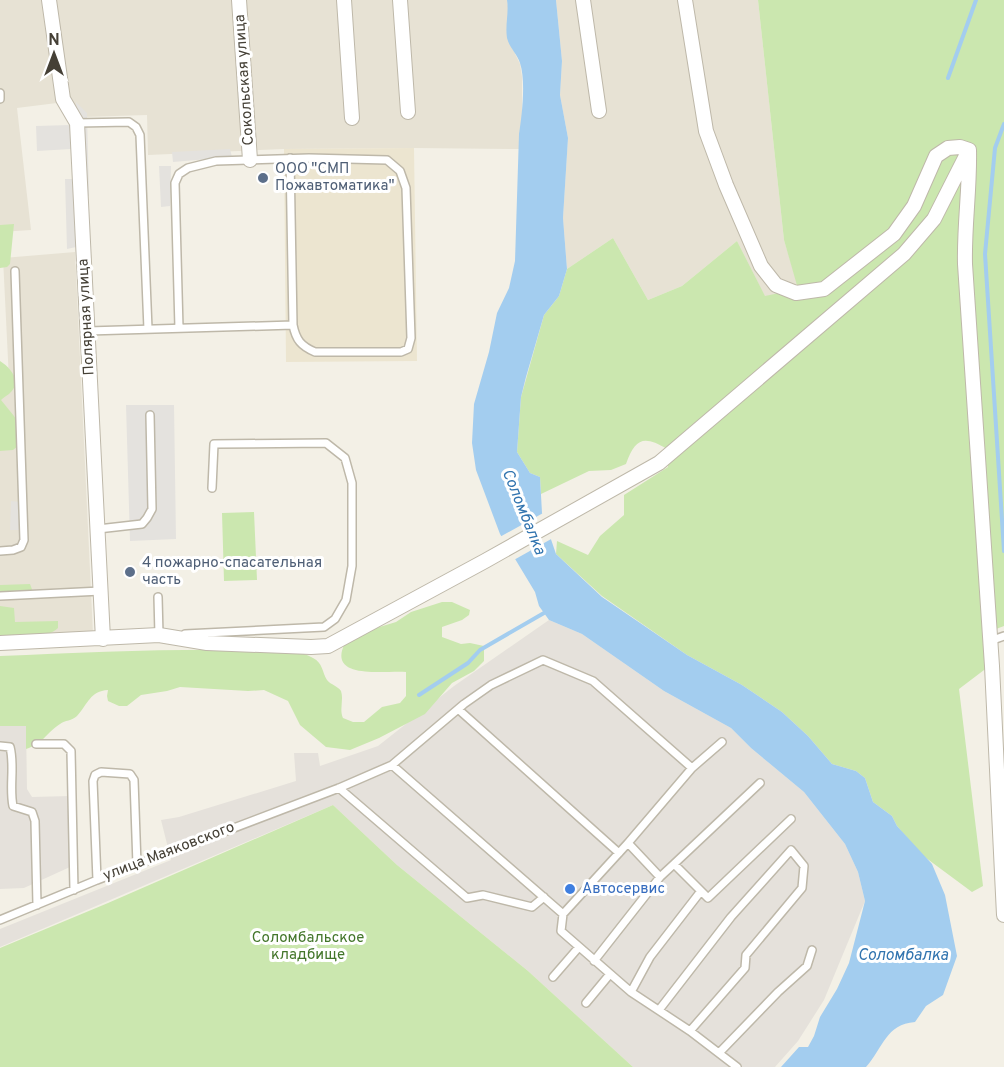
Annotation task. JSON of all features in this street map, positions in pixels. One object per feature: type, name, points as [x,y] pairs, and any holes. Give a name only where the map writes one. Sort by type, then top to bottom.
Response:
[{"type":"street","name":"Полярная улица","points":[[49,0],[63,99],[77,123],[103,639]]},
{"type":"street","name":"Сокольская улица","points":[[239,0],[250,160]]},
{"type":"street","points":[[344,0],[352,118]]},
{"type":"street","points":[[400,0],[408,112]]},
{"type":"street","points":[[583,0],[599,111]]},
{"type":"street","points":[[685,0],[706,131],[761,266],[776,285],[796,293],[824,289],[894,234],[914,206],[936,156],[948,148],[960,147],[969,150]]},
{"type":"street","points":[[0,643],[159,635],[207,643],[328,646],[659,463],[904,254],[933,219],[969,150]]},
{"type":"street","points":[[969,150],[968,202],[964,240],[965,264],[990,641],[998,665],[1004,915]]},
{"type":"lane","points":[[0,93],[0,99]]},
{"type":"lane","points":[[77,123],[129,122],[136,127],[140,135],[147,329]]},
{"type":"lane","points":[[179,328],[175,183],[179,174],[188,168],[216,161],[290,158],[387,160],[400,171],[406,188],[411,338],[408,349],[401,352],[315,352],[303,347],[296,337],[293,325],[290,158]]},
{"type":"lane","points":[[0,551],[21,547],[24,540],[15,271]]},
{"type":"lane","points":[[88,331],[293,325]]},
{"type":"lane","points":[[98,529],[141,524],[147,519],[152,509],[150,415]]},
{"type":"lane","points":[[158,597],[159,635],[324,627],[335,619],[346,600],[352,566],[352,483],[345,458],[326,443],[214,444],[212,488]]},
{"type":"lane","points":[[0,596],[101,591]]},
{"type":"lane","points":[[990,641],[1004,636]]},
{"type":"lane","name":"улица Маяковского","points":[[0,920],[97,880],[339,788],[392,765],[458,709],[491,685],[543,660],[593,681],[692,768]]},
{"type":"lane","points":[[458,709],[619,853]]},
{"type":"lane","points":[[722,742],[692,768],[563,914],[561,931],[631,992],[690,1031],[738,1067]]},
{"type":"lane","points":[[36,744],[64,744],[71,751],[74,890]]},
{"type":"lane","points":[[0,746],[10,747],[12,756],[11,798],[13,806],[32,812],[35,821],[37,905]]},
{"type":"lane","points":[[392,765],[563,914]]},
{"type":"lane","points":[[97,880],[93,781],[95,775],[101,772],[130,774],[134,780],[137,865]]},
{"type":"lane","points":[[594,961],[660,877],[760,783]]},
{"type":"lane","points":[[339,788],[467,898],[483,895],[532,907],[544,897]]},
{"type":"lane","points":[[674,864],[708,898],[791,819]]},
{"type":"lane","points":[[628,843],[660,877]]},
{"type":"lane","points":[[658,1010],[731,917],[791,850],[804,866],[802,888],[746,955],[745,968],[690,1031]]},
{"type":"lane","points":[[631,992],[650,957],[701,891]]},
{"type":"lane","points":[[553,977],[579,947]]},
{"type":"lane","points":[[718,1053],[807,966],[812,950]]},
{"type":"lane","points":[[586,1003],[610,974]]},
{"type":"shaded area","points":[[0,0],[44,0],[57,103],[17,108],[31,230],[0,232]]},
{"type":"shaded area","points":[[55,0],[507,0],[508,39],[520,64],[522,77],[519,149],[284,149],[148,155],[147,115],[83,117],[68,97]]},
{"type":"shaded area","points":[[556,0],[758,0],[784,240],[799,289],[765,297],[737,241],[682,286],[648,300],[613,238],[567,269],[563,218],[568,138],[560,95],[562,61]]},
{"type":"shaded area","points":[[76,102],[87,113],[89,196],[84,196]]},
{"type":"shaded area","points":[[70,125],[71,149],[37,151],[36,126]]},
{"type":"shaded area","points":[[414,148],[417,361],[286,362],[284,149]]},
{"type":"shaded area","points":[[230,149],[232,157],[173,162],[172,152]]},
{"type":"shaded area","points":[[159,166],[171,166],[170,206],[161,207]]},
{"type":"shaded area","points":[[65,179],[75,179],[76,247],[67,249]]},
{"type":"shaded area","points":[[75,252],[93,634],[0,635],[0,381],[9,380],[3,258]]},
{"type":"shaded area","points":[[126,405],[174,405],[176,539],[130,541]]},
{"type":"shaded area","points":[[11,501],[20,502],[20,530],[10,530]]},
{"type":"shaded area","points":[[549,620],[582,634],[664,691],[731,728],[751,748],[804,792],[845,844],[858,872],[865,901],[824,1000],[798,1041],[775,1067],[633,1067],[528,971],[397,865],[333,805],[0,947],[0,929],[171,860],[161,820],[179,817],[296,781],[294,753],[318,753],[320,766],[378,746],[454,686]]},
{"type":"shaded area","points":[[0,726],[26,726],[27,789],[32,797],[70,796],[70,867],[24,888],[0,889]]},
{"type":"green space","points":[[758,0],[1004,0],[1004,626],[983,634],[988,667],[959,689],[983,886],[972,892],[922,855],[897,826],[892,816],[873,802],[865,778],[856,771],[832,764],[808,736],[782,712],[742,685],[687,655],[602,596],[556,554],[557,541],[588,555],[600,536],[624,515],[624,495],[668,467],[667,449],[652,442],[641,442],[633,449],[626,464],[611,470],[589,471],[541,494],[540,477],[530,473],[517,452],[521,397],[544,315],[559,296],[567,269],[613,238],[648,300],[682,286],[737,241],[765,296],[798,289],[784,240]]},
{"type":"green space","points":[[14,224],[10,264],[0,268],[0,225]]},
{"type":"green space","points":[[0,361],[8,367],[15,380],[13,389],[1,400],[18,423],[18,446],[13,450],[0,451]]},
{"type":"green space","points":[[254,512],[257,580],[224,581],[222,513]]},
{"type":"green space","points":[[30,584],[33,592],[0,597],[0,585]]},
{"type":"green space","points":[[442,602],[452,602],[470,610],[469,615],[462,620],[442,627],[442,637],[461,644],[484,646],[484,661],[474,671],[452,683],[425,714],[350,750],[326,747],[300,725],[288,701],[264,690],[180,687],[141,695],[127,706],[119,706],[108,701],[108,690],[102,691],[90,699],[75,718],[55,727],[41,741],[26,749],[26,726],[0,726],[0,656],[178,650],[276,649],[305,654],[319,662],[327,680],[341,691],[343,718],[353,722],[364,722],[382,707],[400,703],[406,696],[406,672],[373,672],[351,668],[344,663],[341,655],[345,643],[373,629],[396,622],[411,612]]},
{"type":"green space","points":[[0,606],[14,608],[15,622],[58,621],[58,628],[45,634],[7,636],[0,640]]},
{"type":"green space","name":"Соломбальское кладбище","points":[[333,805],[397,865],[528,971],[633,1067],[0,1067],[0,948]]},
{"type":"water","name":"Соломбалка","points":[[507,0],[556,0],[562,61],[560,95],[568,138],[563,218],[567,269],[559,296],[544,315],[526,377],[521,397],[517,452],[530,473],[540,477],[542,513],[556,554],[602,597],[687,655],[742,685],[782,712],[808,736],[832,764],[856,771],[865,778],[873,802],[892,816],[897,826],[932,864],[945,895],[957,956],[943,995],[926,1006],[915,1022],[905,1024],[891,1032],[866,1067],[781,1067],[799,1047],[808,1047],[820,1017],[849,963],[865,901],[858,872],[845,844],[804,792],[751,748],[731,728],[664,691],[582,634],[549,620],[500,534],[476,470],[472,443],[474,404],[489,352],[497,313],[509,288],[515,261],[519,134],[523,88],[520,63],[507,38]]},
{"type":"pier","points":[[545,512],[553,538],[512,561],[498,538]]},
{"type":"waterway","points":[[948,78],[976,0]]},
{"type":"waterway","points":[[1004,124],[995,148],[985,254],[1004,551]]},
{"type":"waterway","points":[[419,695],[468,663],[480,650],[544,613]]},
{"type":"place","name":"ООО \"СМП Пожавтоматика\"","points":[[263,178]]},
{"type":"place","name":"4 пожарно-спасательная часть","points":[[130,572]]},
{"type":"place","name":"Автосервис","points":[[570,889]]}]
